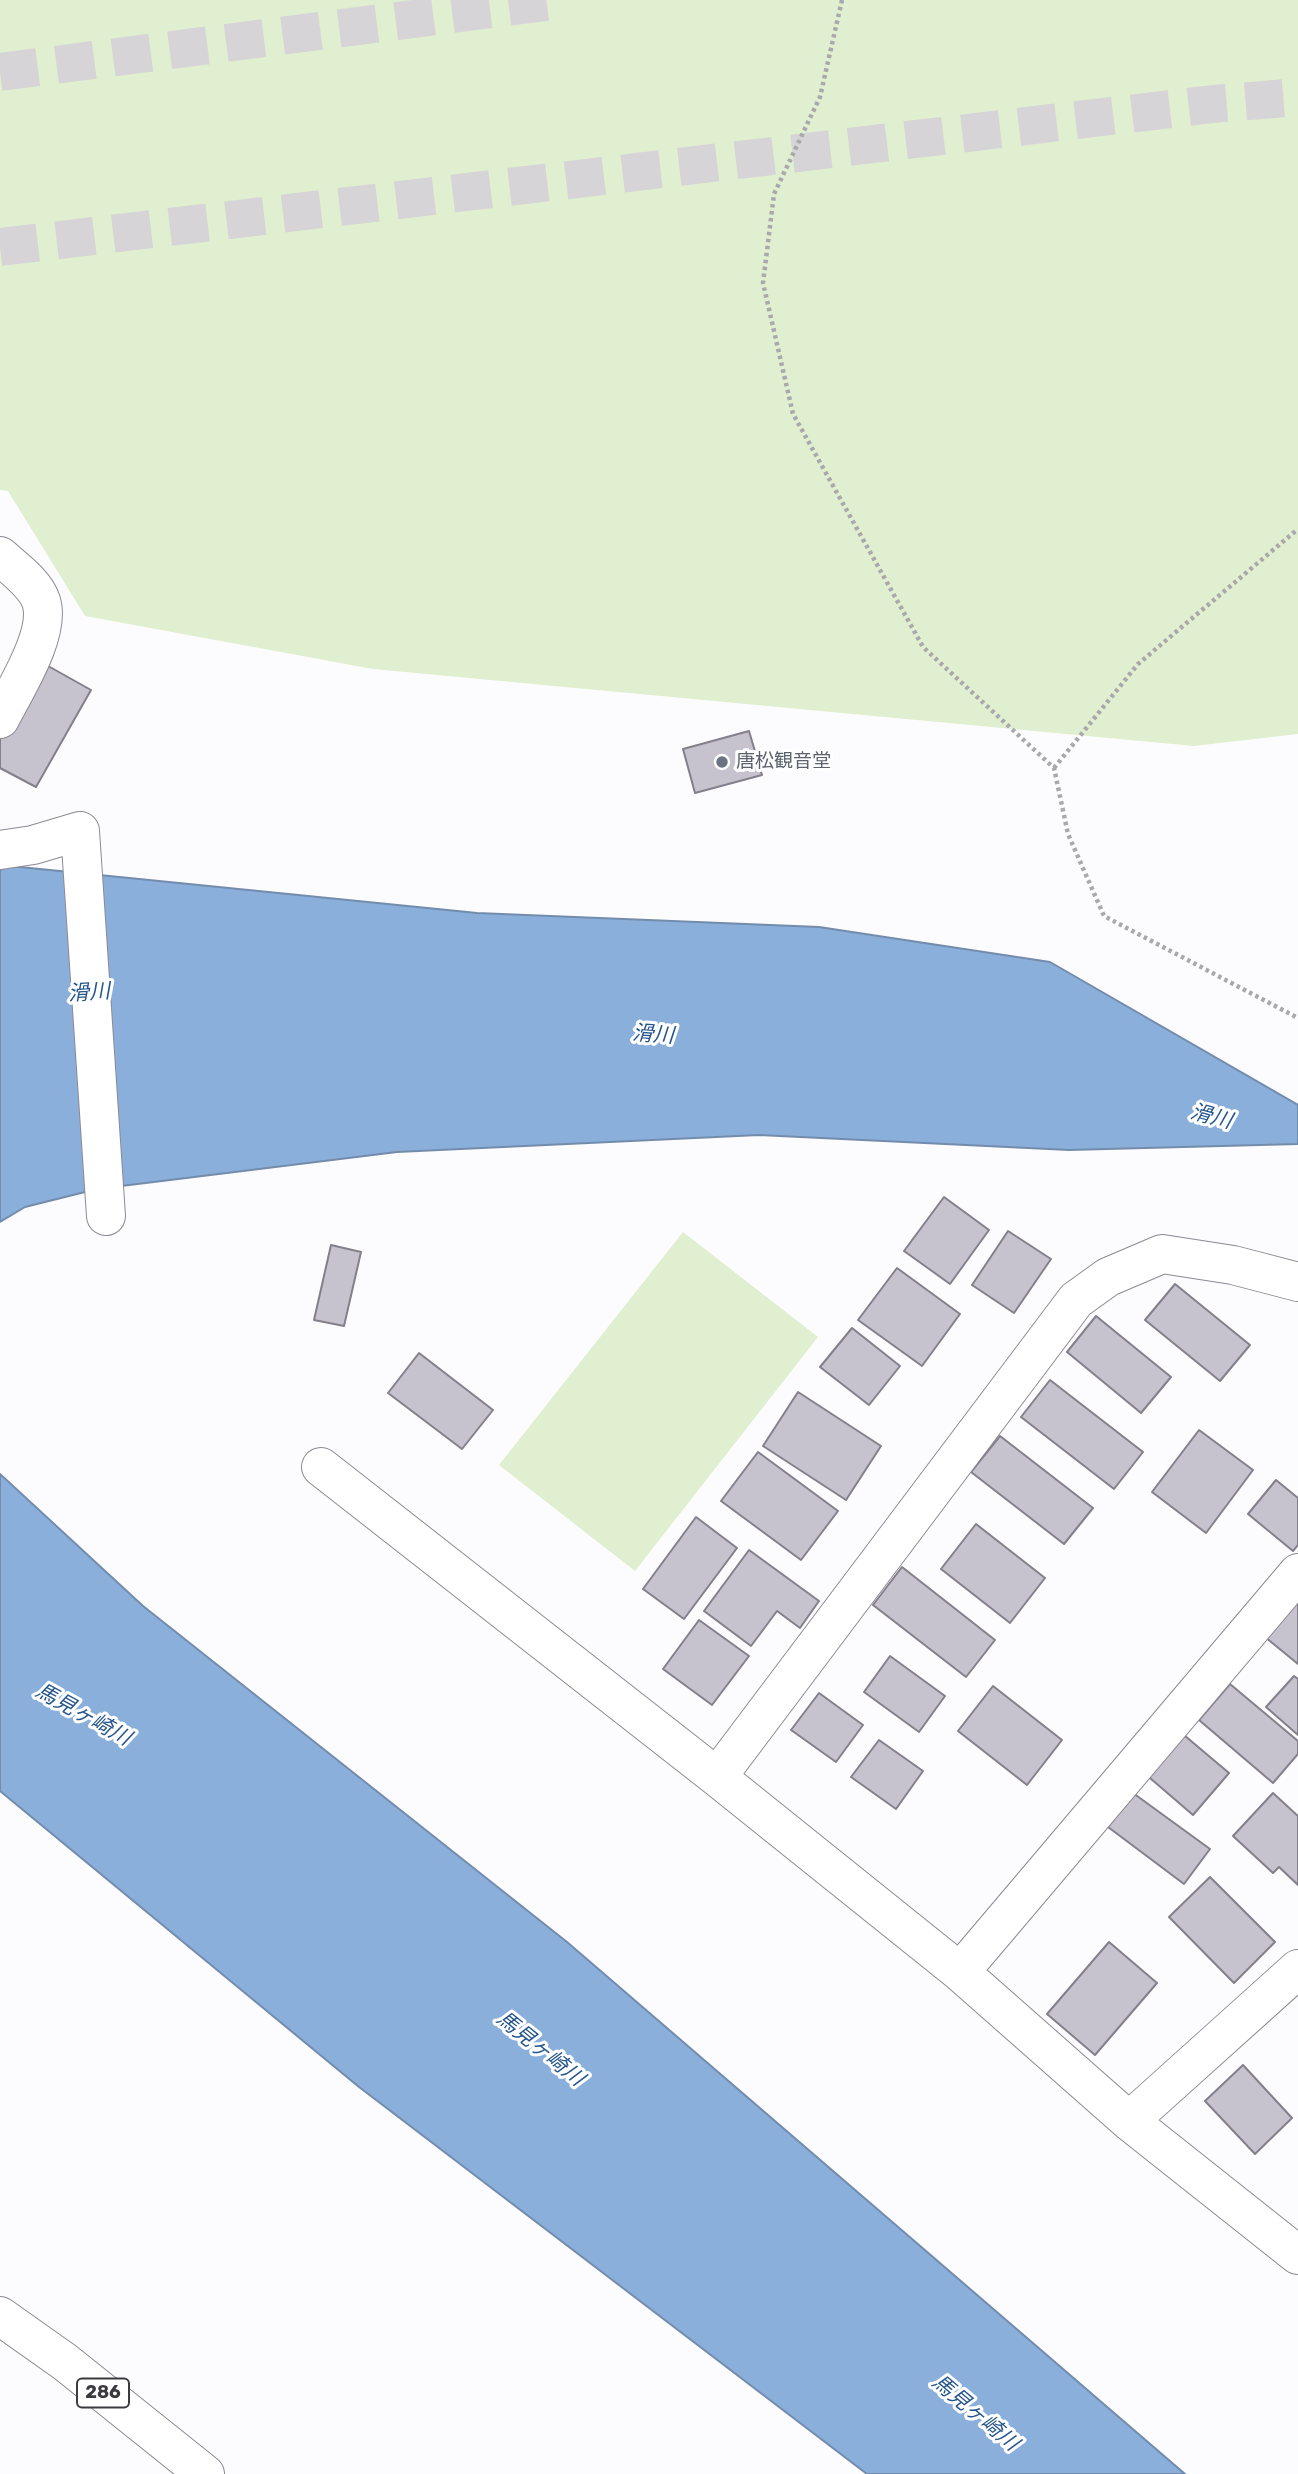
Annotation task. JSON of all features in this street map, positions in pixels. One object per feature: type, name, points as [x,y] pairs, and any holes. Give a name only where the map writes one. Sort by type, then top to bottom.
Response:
[{"type":"main road","points":[[0,556],[31,585],[41,601],[42,620],[37,646],[0,719]]},
{"type":"main road","points":[[0,850],[33,845],[80,831],[106,1216]]},
{"type":"main road","points":[[717,1777],[1076,1300],[1108,1277],[1162,1254],[1233,1265],[1298,1282]]},
{"type":"main road","points":[[321,1467],[717,1777],[960,1972],[1129,2121],[1298,2255]]},
{"type":"main road","points":[[960,1972],[1298,1573]]},
{"type":"main road","points":[[1129,2121],[1298,1969]]},
{"type":"main road","name":"286","points":[[0,2316],[65,2362],[205,2474]]},
{"type":"path","points":[[842,0],[821,97],[774,194],[772,207],[764,283],[793,414],[923,647],[1054,768],[1068,834],[1104,916],[1298,1018]]},
{"type":"path","points":[[1054,768],[1138,664],[1298,529]]},
{"type":"green space","points":[[0,0],[1298,0],[1298,734],[1194,746],[373,669],[85,616],[8,491],[0,490]]},
{"type":"green space","points":[[683,1232],[818,1337],[635,1571],[499,1465]]},
{"type":"water","name":"滑川","points":[[0,865],[477,913],[819,927],[1050,962],[1298,1105],[1298,1144],[1069,1150],[759,1135],[397,1152],[97,1189],[25,1207],[0,1222]]},
{"type":"water","name":"馬見ヶ崎川","points":[[0,1474],[143,1606],[567,1942],[1185,2474],[867,2474],[359,2087],[0,1791]]},
{"type":"building","points":[[41,662],[91,690],[36,787],[0,768],[0,736]]},
{"type":"building","name":"唐松観音堂","points":[[749,731],[762,775],[695,793],[683,749]]},
{"type":"building","points":[[944,1197],[989,1230],[950,1284],[904,1251]]},
{"type":"building","points":[[1008,1231],[1051,1259],[1014,1313],[972,1285]]},
{"type":"building","points":[[331,1245],[361,1252],[344,1326],[314,1320]]},
{"type":"building","points":[[897,1268],[960,1314],[922,1366],[858,1320]]},
{"type":"building","points":[[1175,1284],[1250,1345],[1220,1381],[1145,1320]]},
{"type":"building","points":[[1096,1316],[1171,1377],[1141,1413],[1067,1352]]},
{"type":"building","points":[[852,1328],[900,1366],[869,1405],[820,1367]]},
{"type":"building","points":[[419,1353],[493,1410],[462,1449],[388,1393]]},
{"type":"building","points":[[1050,1380],[1143,1452],[1114,1489],[1021,1417]]},
{"type":"building","points":[[798,1392],[881,1446],[846,1500],[763,1446]]},
{"type":"building","points":[[1199,1430],[1253,1470],[1206,1533],[1152,1492]]},
{"type":"building","points":[[1000,1436],[1093,1508],[1064,1544],[971,1472]]},
{"type":"building","points":[[758,1452],[838,1511],[801,1560],[721,1501]]},
{"type":"building","points":[[1276,1480],[1298,1498],[1298,1545],[1293,1551],[1248,1514]]},
{"type":"building","points":[[696,1517],[737,1548],[684,1619],[643,1589]]},
{"type":"building","points":[[976,1524],[1045,1578],[1010,1623],[941,1569]]},
{"type":"building","points":[[749,1550],[819,1601],[800,1628],[777,1611],[751,1646],[704,1611]]},
{"type":"building","points":[[902,1567],[995,1640],[966,1677],[873,1605]]},
{"type":"building","points":[[1298,1598],[1298,1664],[1265,1637]]},
{"type":"building","points":[[699,1620],[749,1656],[712,1705],[663,1669]]},
{"type":"building","points":[[890,1656],[945,1696],[919,1732],[864,1692]]},
{"type":"building","points":[[1294,1676],[1298,1679],[1298,1735],[1266,1707]]},
{"type":"building","points":[[1230,1684],[1298,1741],[1298,1754],[1273,1783],[1199,1720]]},
{"type":"building","points":[[993,1686],[1062,1740],[1027,1785],[958,1731]]},
{"type":"building","points":[[819,1693],[863,1725],[836,1762],[791,1730]]},
{"type":"building","points":[[1178,1730],[1229,1773],[1193,1815],[1143,1772]]},
{"type":"building","points":[[879,1740],[923,1771],[896,1809],[851,1777]]},
{"type":"building","points":[[1133,1793],[1210,1849],[1184,1884],[1108,1827]]},
{"type":"building","points":[[1273,1793],[1298,1816],[1298,1885],[1279,1867],[1273,1873],[1233,1836]]},
{"type":"building","points":[[1210,1877],[1275,1942],[1234,1983],[1169,1917]]},
{"type":"building","points":[[1109,1942],[1157,1983],[1095,2055],[1047,2014]]},
{"type":"building","points":[[1243,2065],[1292,2118],[1255,2154],[1205,2101]]},
{"type":"tunnel","points":[[0,72],[561,0]]},
{"type":"tunnel","points":[[0,247],[1213,104],[1298,97]]},
{"type":"place","name":"唐松観音堂","points":[[722,762]]}]
